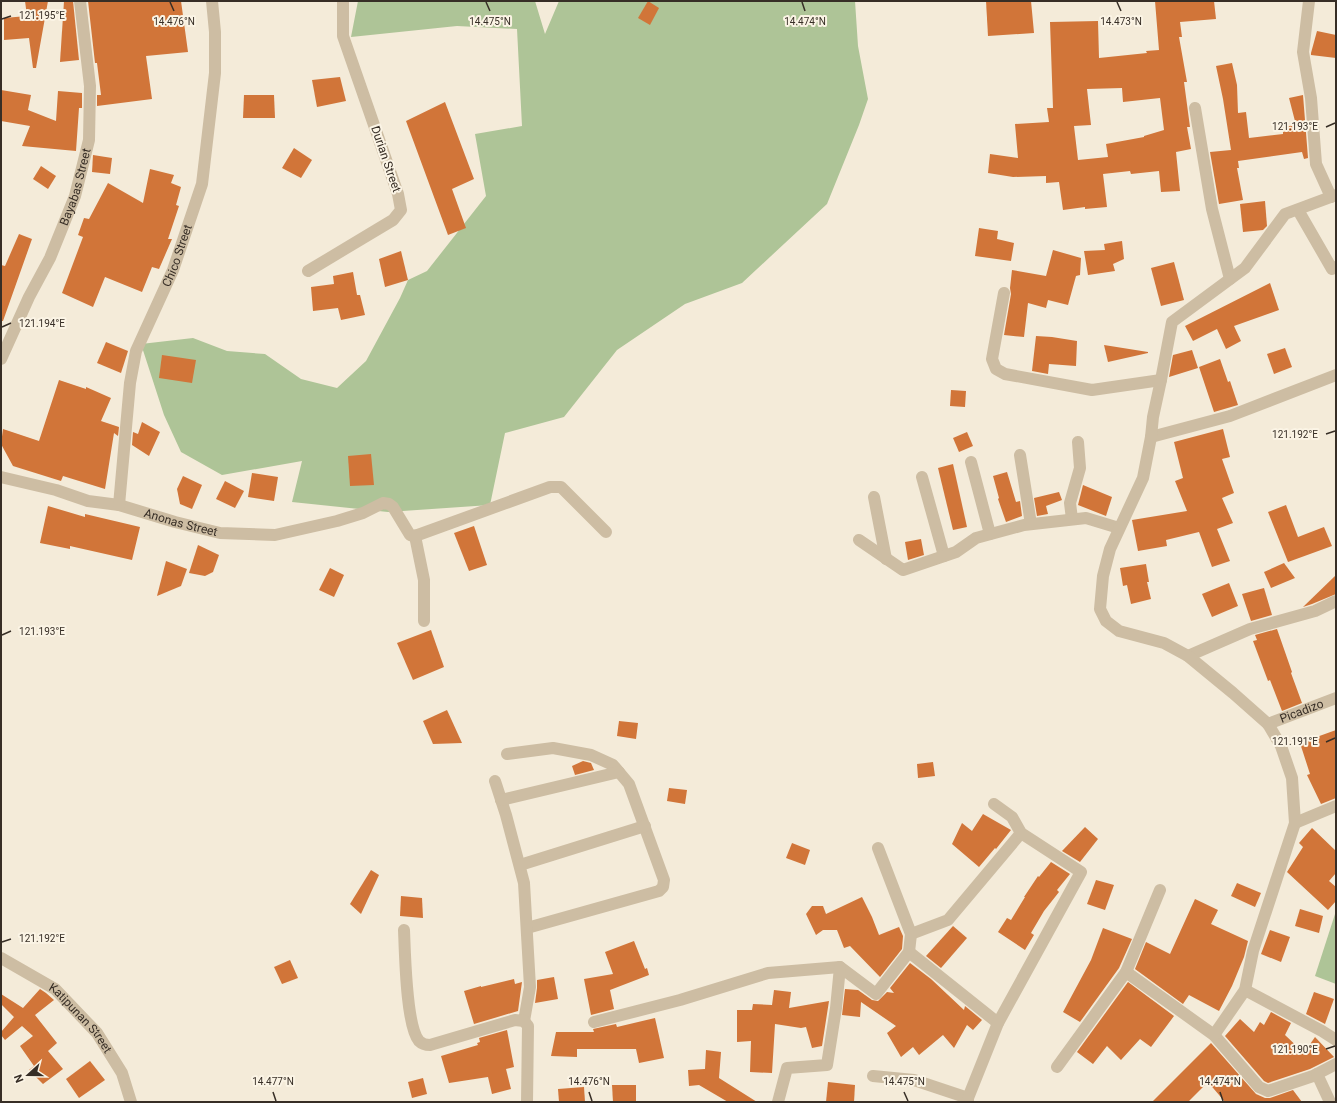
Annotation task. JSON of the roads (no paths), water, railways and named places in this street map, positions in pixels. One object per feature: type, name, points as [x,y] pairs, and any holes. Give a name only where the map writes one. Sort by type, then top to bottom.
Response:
[{"type":"street","name":"Bayabas Street","points":[[1,359],[29,297],[50,258],[75,196],[89,140],[90,86],[80,1]]},
{"type":"street","name":"Chico Street","points":[[119,505],[128,406],[136,351],[173,270],[202,184],[215,73],[215,32],[212,1]]},
{"type":"street","name":"Durian Street","points":[[308,271],[393,220],[401,210],[398,194],[343,36],[343,1]]},
{"type":"street","points":[[1214,1036],[1245,990],[1253,951],[1295,823],[1292,778],[1282,746],[1268,724],[1234,693],[1188,656],[1164,643],[1119,631],[1106,621],[1100,609],[1103,576],[1110,550],[1143,478],[1151,437],[1152,417],[1172,322],[1245,268],[1285,214],[1333,196],[1316,164],[1311,98],[1303,52],[1309,1]]},
{"type":"street","points":[[1195,108],[1212,209],[1230,279]]},
{"type":"street","points":[[1298,210],[1332,269],[1336,267]]},
{"type":"street","points":[[1004,292],[992,359],[996,369],[1005,374],[1092,390],[1161,380]]},
{"type":"street","points":[[1151,437],[1230,416],[1336,376]]},
{"type":"street","points":[[1072,519],[1070,503],[1080,468],[1078,442]]},
{"type":"street","points":[[1020,455],[1031,524]]},
{"type":"street","points":[[971,462],[990,534]]},
{"type":"street","name":"Anonas Street","points":[[1,477],[56,490],[88,500],[119,505],[175,522],[220,533],[275,535],[337,522],[363,513],[383,503],[389,504],[393,507],[406,530],[410,535],[415,536]]},
{"type":"street","points":[[922,477],[944,556]]},
{"type":"street","points":[[424,621],[424,580],[415,536],[550,488],[561,487],[606,532]]},
{"type":"street","points":[[874,497],[886,559]]},
{"type":"street","points":[[859,540],[903,570],[956,552],[976,538],[1024,525],[1086,518],[1119,528]]},
{"type":"street","points":[[1188,656],[1250,629],[1315,611],[1336,601]]},
{"type":"street","name":"Picadizo","points":[[1268,724],[1336,698]]},
{"type":"street","points":[[507,754],[553,748],[591,754],[613,765],[630,784],[664,880],[663,887],[659,891],[527,928]]},
{"type":"street","points":[[501,800],[619,772]]},
{"type":"street","points":[[495,781],[524,883],[530,987],[524,1020],[528,1026],[527,1102]]},
{"type":"street","points":[[873,1076],[914,1080],[968,1100],[998,1023],[1081,872],[1021,833],[1012,817],[994,804]]},
{"type":"street","points":[[1295,823],[1336,806]]},
{"type":"street","points":[[520,865],[645,826]]},
{"type":"street","points":[[911,934],[948,920],[1021,833]]},
{"type":"street","points":[[594,1022],[680,1000],[768,973],[840,967],[876,994],[909,952],[911,934],[878,848]]},
{"type":"street","points":[[1057,1067],[1126,972],[1160,890]]},
{"type":"street","points":[[404,930],[405,972],[409,1003],[413,1028],[418,1040],[422,1043],[425,1045],[430,1045],[515,1020],[524,1020]]},
{"type":"street","points":[[909,952],[998,1023]]},
{"type":"street","name":"Katipunan Street","points":[[1,958],[54,989],[97,1033],[122,1073],[131,1102]]},
{"type":"street","points":[[778,1102],[787,1068],[827,1065],[836,1008],[840,967]]},
{"type":"street","points":[[1126,972],[1214,1036],[1259,1087],[1268,1091],[1317,1074],[1336,1064]]},
{"type":"street","points":[[1245,990],[1336,1040]]},
{"type":"street","points":[[1317,1074],[1330,1102]]}]
